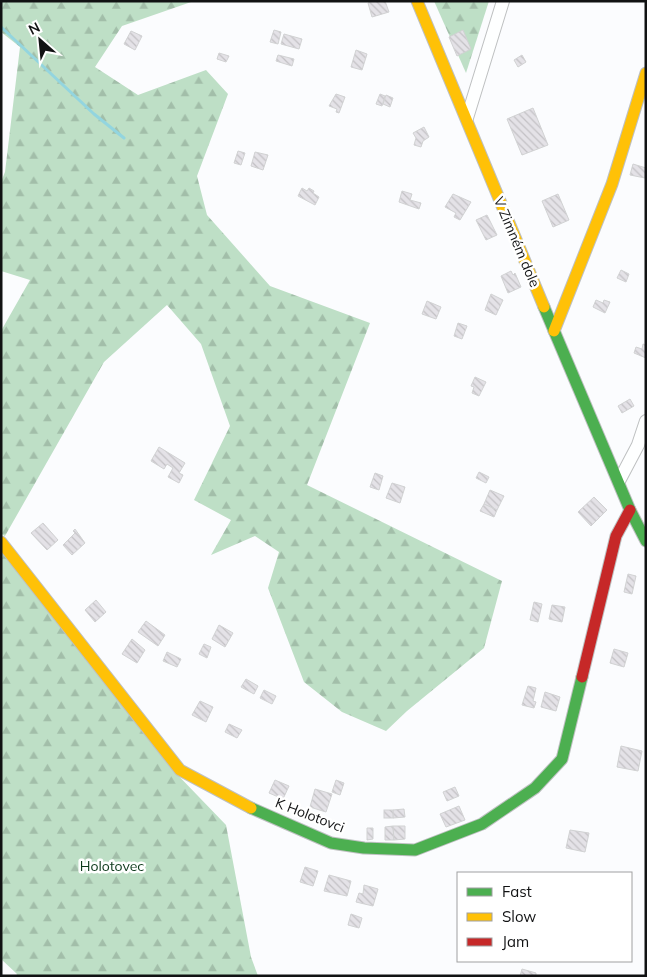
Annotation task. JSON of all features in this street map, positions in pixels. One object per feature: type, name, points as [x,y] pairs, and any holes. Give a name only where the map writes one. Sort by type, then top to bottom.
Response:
[{"type":"street","name":"V Zimném dole","points":[[417,1],[630,510],[646,541]]},
{"type":"street","points":[[467,118],[503,1]]},
{"type":"street","points":[[554,330],[612,184],[646,73]]},
{"type":"street","points":[[618,481],[638,445],[646,422]]},
{"type":"street","name":"K Holotovci","points":[[1,542],[180,770],[246,806],[331,843],[364,848],[415,850],[482,824],[536,788],[562,759],[616,536],[630,510]]},
{"type":"green space","points":[[1,1],[194,1],[122,26],[95,67],[138,95],[206,70],[228,94],[197,176],[207,215],[270,286],[370,323],[307,485],[502,581],[484,648],[407,711],[386,731],[342,712],[304,682],[268,588],[279,552],[255,536],[211,555],[231,520],[194,500],[230,426],[201,344],[167,305],[104,362],[5,536],[1,534],[1,331],[30,280],[1,271],[1,182],[5,172],[20,47],[1,32]]},
{"type":"green space","points":[[434,1],[489,1],[466,73]]},
{"type":"green space","name":"Holotovec","points":[[1,546],[171,768],[226,825],[251,957],[258,976],[16,976],[17,974],[1,959]]},
{"type":"building","points":[[385,1],[389,12],[372,17],[368,3]]},
{"type":"building","points":[[274,30],[281,32],[278,44],[270,42]]},
{"type":"building","points":[[463,30],[471,49],[457,56],[449,37]]},
{"type":"building","points":[[131,31],[142,36],[135,50],[124,44]]},
{"type":"building","points":[[284,34],[302,39],[299,49],[281,44]]},
{"type":"building","points":[[356,50],[367,54],[362,70],[351,67]]},
{"type":"building","points":[[219,53],[229,56],[226,62],[217,59]]},
{"type":"building","points":[[278,55],[294,59],[292,66],[276,61]]},
{"type":"building","points":[[522,55],[526,62],[518,67],[514,60]]},
{"type":"building","points":[[336,94],[345,97],[339,113],[336,112],[337,109],[329,106]]},
{"type":"building","points":[[380,94],[385,96],[382,106],[376,104]]},
{"type":"building","points":[[386,95],[393,98],[390,107],[383,104]]},
{"type":"building","points":[[533,108],[548,145],[522,155],[507,119]]},
{"type":"building","points":[[424,127],[429,137],[423,141],[421,147],[414,145],[416,138],[413,133]]},
{"type":"building","points":[[238,151],[245,153],[241,165],[234,163]]},
{"type":"building","points":[[255,152],[268,155],[263,170],[251,166]]},
{"type":"building","points":[[633,164],[646,168],[645,178],[630,175]]},
{"type":"building","points":[[302,188],[307,191],[309,188],[319,197],[315,205],[298,196]]},
{"type":"building","points":[[402,191],[412,194],[410,200],[421,203],[419,209],[399,202]]},
{"type":"building","points":[[453,194],[471,202],[460,220],[454,217],[456,213],[445,207]]},
{"type":"building","points":[[558,194],[569,220],[553,227],[542,201]]},
{"type":"building","points":[[487,215],[497,235],[486,240],[476,220]]},
{"type":"building","points":[[621,270],[629,274],[626,282],[617,278]]},
{"type":"building","points":[[511,271],[513,275],[515,273],[521,287],[508,293],[501,276]]},
{"type":"building","points":[[491,294],[503,300],[496,315],[485,310]]},
{"type":"building","points":[[596,300],[603,303],[604,300],[610,302],[605,313],[593,307]]},
{"type":"building","points":[[427,301],[441,307],[436,319],[422,314]]},
{"type":"building","points":[[458,323],[467,326],[462,339],[454,336]]},
{"type":"building","points":[[643,344],[646,345],[646,358],[634,353],[636,347],[642,349]]},
{"type":"building","points":[[475,377],[486,382],[479,396],[472,393],[474,387],[471,386]]},
{"type":"building","points":[[630,399],[634,406],[622,413],[618,406]]},
{"type":"building","points":[[159,447],[185,463],[179,473],[183,475],[179,483],[168,477],[173,468],[167,464],[164,469],[151,461]]},
{"type":"building","points":[[479,472],[489,477],[486,483],[476,478]]},
{"type":"building","points":[[375,473],[383,476],[379,490],[370,487]]},
{"type":"building","points":[[392,483],[405,487],[400,503],[386,498]]},
{"type":"building","points":[[490,490],[504,496],[497,510],[484,504]]},
{"type":"building","points":[[594,497],[607,510],[591,526],[578,512]]},
{"type":"building","points":[[484,504],[497,510],[494,517],[480,511]]},
{"type":"building","points":[[43,523],[58,540],[47,550],[31,533]]},
{"type":"building","points":[[75,529],[85,543],[72,555],[63,545],[75,533],[73,531]]},
{"type":"building","points":[[628,574],[636,576],[632,594],[624,592]]},
{"type":"building","points":[[96,600],[106,612],[95,622],[85,610]]},
{"type":"building","points":[[534,602],[542,604],[538,622],[530,620]]},
{"type":"building","points":[[552,605],[565,607],[562,622],[549,619]]},
{"type":"building","points":[[146,621],[165,635],[158,646],[138,632]]},
{"type":"building","points":[[219,625],[233,633],[225,647],[212,639]]},
{"type":"building","points":[[132,639],[145,650],[137,663],[122,654]]},
{"type":"building","points":[[204,644],[211,647],[207,658],[199,654]]},
{"type":"building","points":[[614,649],[628,653],[624,667],[610,663]]},
{"type":"building","points":[[167,652],[181,659],[177,667],[163,661]]},
{"type":"building","points":[[246,679],[258,686],[254,694],[241,687]]},
{"type":"building","points":[[528,686],[536,688],[533,701],[536,702],[534,708],[522,705]]},
{"type":"building","points":[[264,690],[276,696],[272,704],[260,698]]},
{"type":"building","points":[[545,692],[560,697],[556,711],[541,707]]},
{"type":"building","points":[[200,701],[213,707],[206,722],[192,715]]},
{"type":"building","points":[[229,724],[242,730],[237,738],[225,732]]},
{"type":"building","points":[[621,746],[642,751],[638,771],[617,767]]},
{"type":"building","points":[[275,780],[289,786],[283,799],[269,793]]},
{"type":"building","points":[[336,780],[344,783],[340,795],[332,792]]},
{"type":"building","points":[[455,787],[459,796],[447,801],[443,792]]},
{"type":"building","points":[[315,789],[332,794],[326,812],[310,807]]},
{"type":"building","points":[[459,806],[465,820],[446,827],[440,814]]},
{"type":"building","points":[[404,809],[405,817],[393,818],[393,810]]},
{"type":"building","points":[[384,810],[393,810],[393,818],[384,818]]},
{"type":"building","points":[[393,826],[394,840],[385,840],[385,827]]},
{"type":"building","points":[[393,826],[405,826],[405,839],[394,840]]},
{"type":"building","points":[[367,828],[373,828],[373,839],[367,840]]},
{"type":"building","points":[[570,830],[589,833],[585,852],[566,848]]},
{"type":"building","points":[[305,867],[318,871],[313,886],[300,882]]},
{"type":"building","points":[[329,875],[351,881],[347,896],[324,891]]},
{"type":"building","points":[[364,885],[378,889],[373,906],[356,902],[359,893],[363,894]]},
{"type":"building","points":[[351,914],[362,918],[359,928],[348,925]]},
{"type":"building","points":[[522,969],[536,973],[536,976],[520,976]]},
{"type":"waterway","points":[[1,27],[94,114],[124,138]]},
{"type":"traffic: fast","points":[[544,307],[630,510],[646,541]]},
{"type":"traffic: fast","points":[[251,808],[331,843],[364,848],[415,850],[482,824],[535,788],[562,759],[582,677]]},
{"type":"traffic: slow","points":[[417,1],[544,307]]},
{"type":"traffic: slow","points":[[554,331],[612,184],[646,73]]},
{"type":"traffic: slow","points":[[1,542],[180,770],[251,808]]},
{"type":"traffic: jam","points":[[582,677],[616,536],[630,510]]}]
